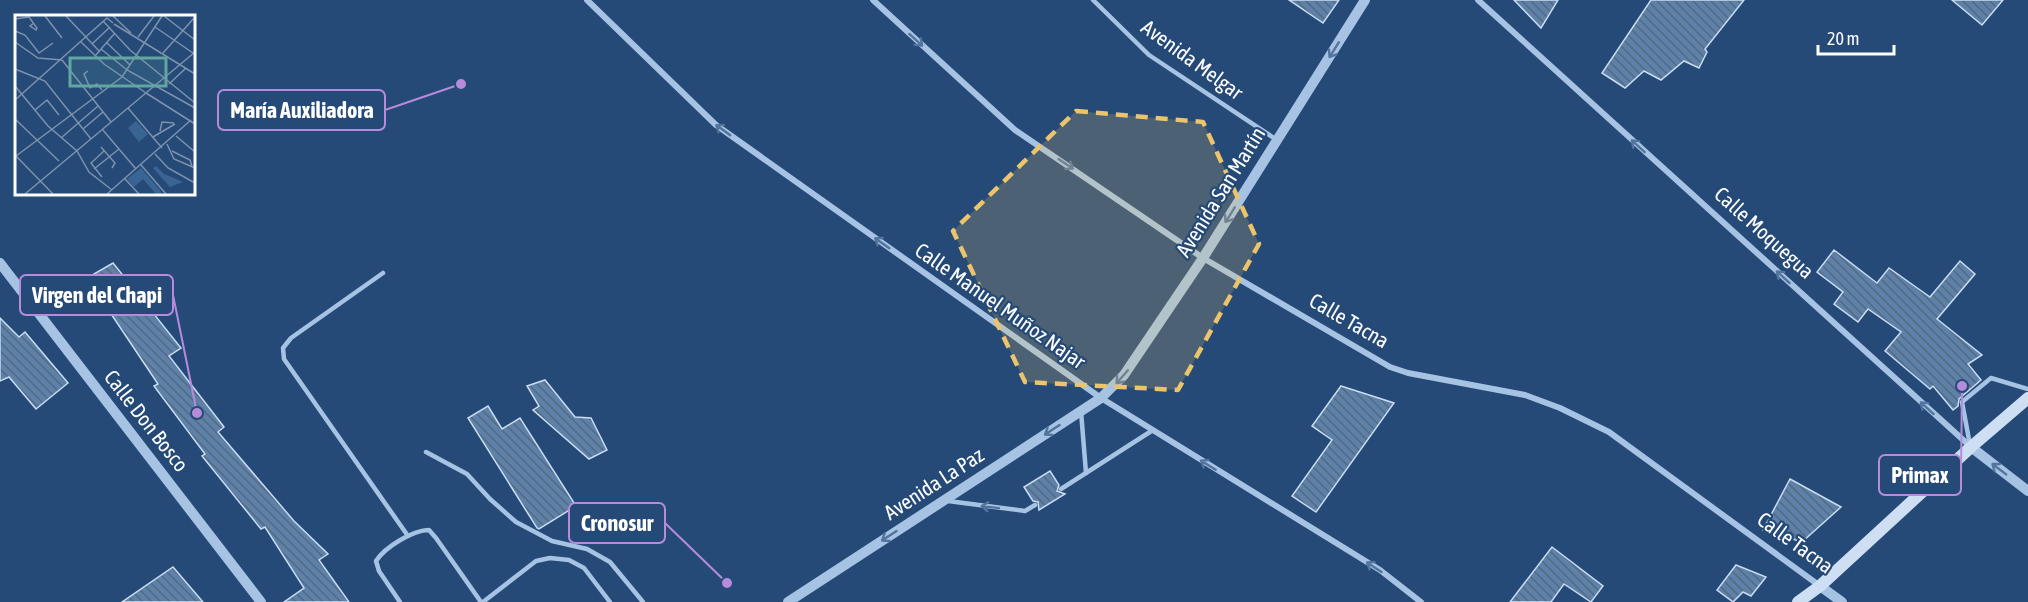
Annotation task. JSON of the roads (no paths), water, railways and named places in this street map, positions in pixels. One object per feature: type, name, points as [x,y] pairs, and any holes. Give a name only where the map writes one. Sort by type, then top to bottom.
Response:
[{"type":"main road","points":[[1798,602],[1820,586],[1971,447],[2028,398]]},
{"type":"street","name":"Calle Manuel Muñoz Najar","points":[[587,0],[716,125],[1101,398],[1380,570],[1421,602]]},
{"type":"street","name":"Calle Tacna","points":[[873,0],[1015,130],[1203,258],[1390,367],[1408,373],[1525,395],[1560,408],[1610,432],[1842,602]]},
{"type":"street","name":"Avenida San Martín","points":[[1101,398],[1124,375],[1203,258],[1365,0]]},
{"type":"street","name":"Calle Moquegua","points":[[1478,0],[1971,447],[2028,491]]},
{"type":"street","name":"Calle Don Bosco","points":[[0,263],[261,602]]},
{"type":"street","name":"Avenida La Paz","points":[[788,602],[1101,398]]},
{"type":"lane","name":"Avenida Melgar","points":[[1093,0],[1149,55],[1277,140]]},
{"type":"lane","points":[[383,273],[291,338],[283,348],[285,359],[408,536]]},
{"type":"lane","points":[[1971,447],[1962,402],[1991,378],[2028,389]]},
{"type":"lane","points":[[1081,411],[1086,473]]},
{"type":"lane","points":[[1061,489],[1153,430]]},
{"type":"lane","points":[[426,452],[467,474],[516,522],[552,542],[587,549],[610,562],[643,602]]},
{"type":"lane","points":[[944,501],[1026,511],[1035,505]]},
{"type":"lane","points":[[400,602],[379,571],[376,561],[382,552],[420,530],[429,530],[482,602],[536,561],[550,558],[569,560],[584,568],[610,602]]},
{"type":"place","name":"María Auxiliadora","points":[[461,84]]},
{"type":"place","name":"Primax","points":[[1962,386]]},
{"type":"place","name":"Virgen del Chapi","points":[[197,413]]},
{"type":"place","name":"Cronosur","points":[[727,583]]}]
